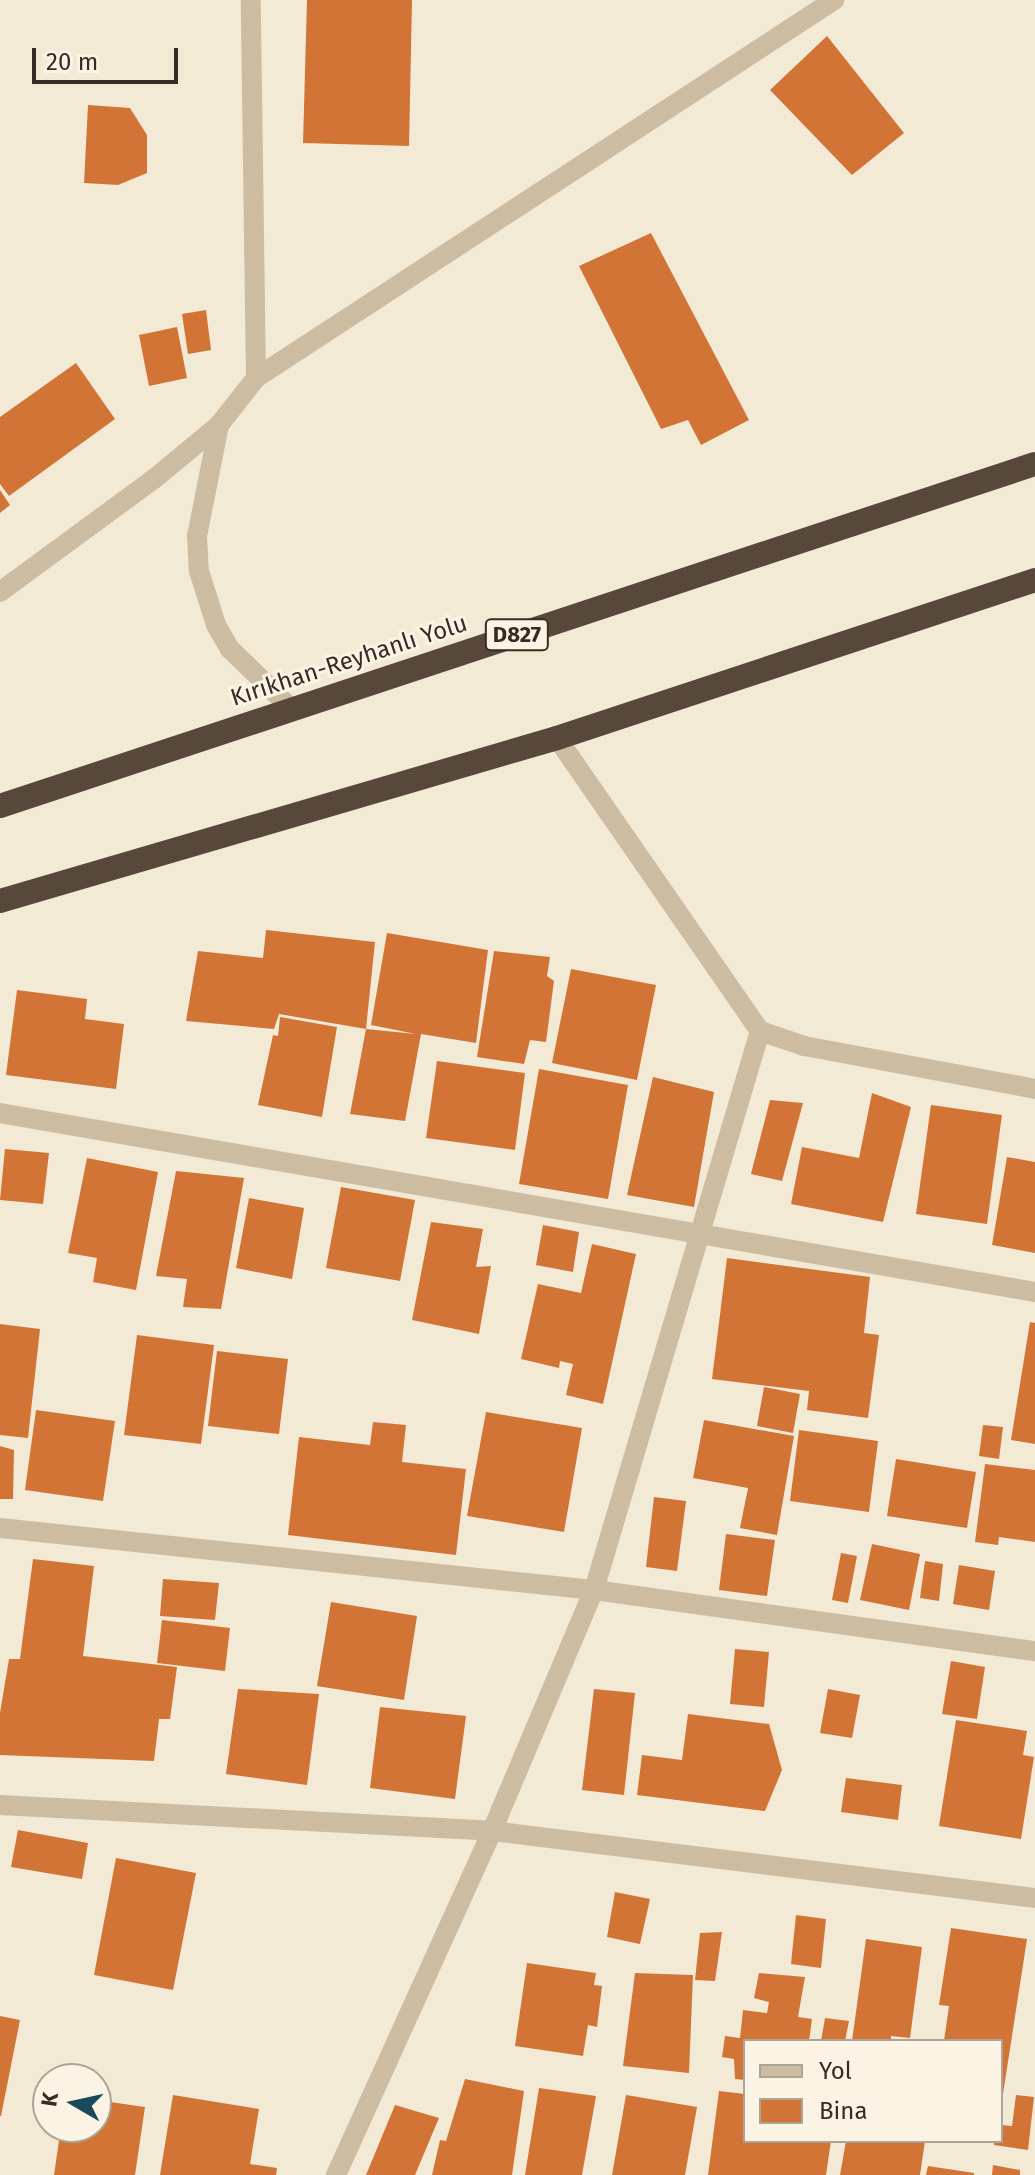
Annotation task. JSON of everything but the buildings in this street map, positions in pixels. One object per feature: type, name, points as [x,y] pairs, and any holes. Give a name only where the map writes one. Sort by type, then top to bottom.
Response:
[{"type":"highway","name":"Kırıkhan-Reyhanlı Yolu","points":[[0,806],[1035,464]]},
{"type":"highway","points":[[0,901],[557,738],[1035,580]]},
{"type":"street","points":[[251,0],[256,378]]},
{"type":"street","points":[[0,592],[154,479],[219,425],[256,378],[834,0]]},
{"type":"street","points":[[219,425],[197,536],[199,571],[216,625],[230,649],[292,709]]},
{"type":"street","points":[[557,738],[760,1031],[804,1046],[1035,1089]]},
{"type":"street","points":[[336,2175],[492,1831],[594,1590],[760,1031]]},
{"type":"street","points":[[0,1113],[1035,1292]]},
{"type":"street","points":[[0,1528],[594,1590],[1035,1651]]},
{"type":"street","points":[[0,1805],[492,1831],[1035,1898]]}]
